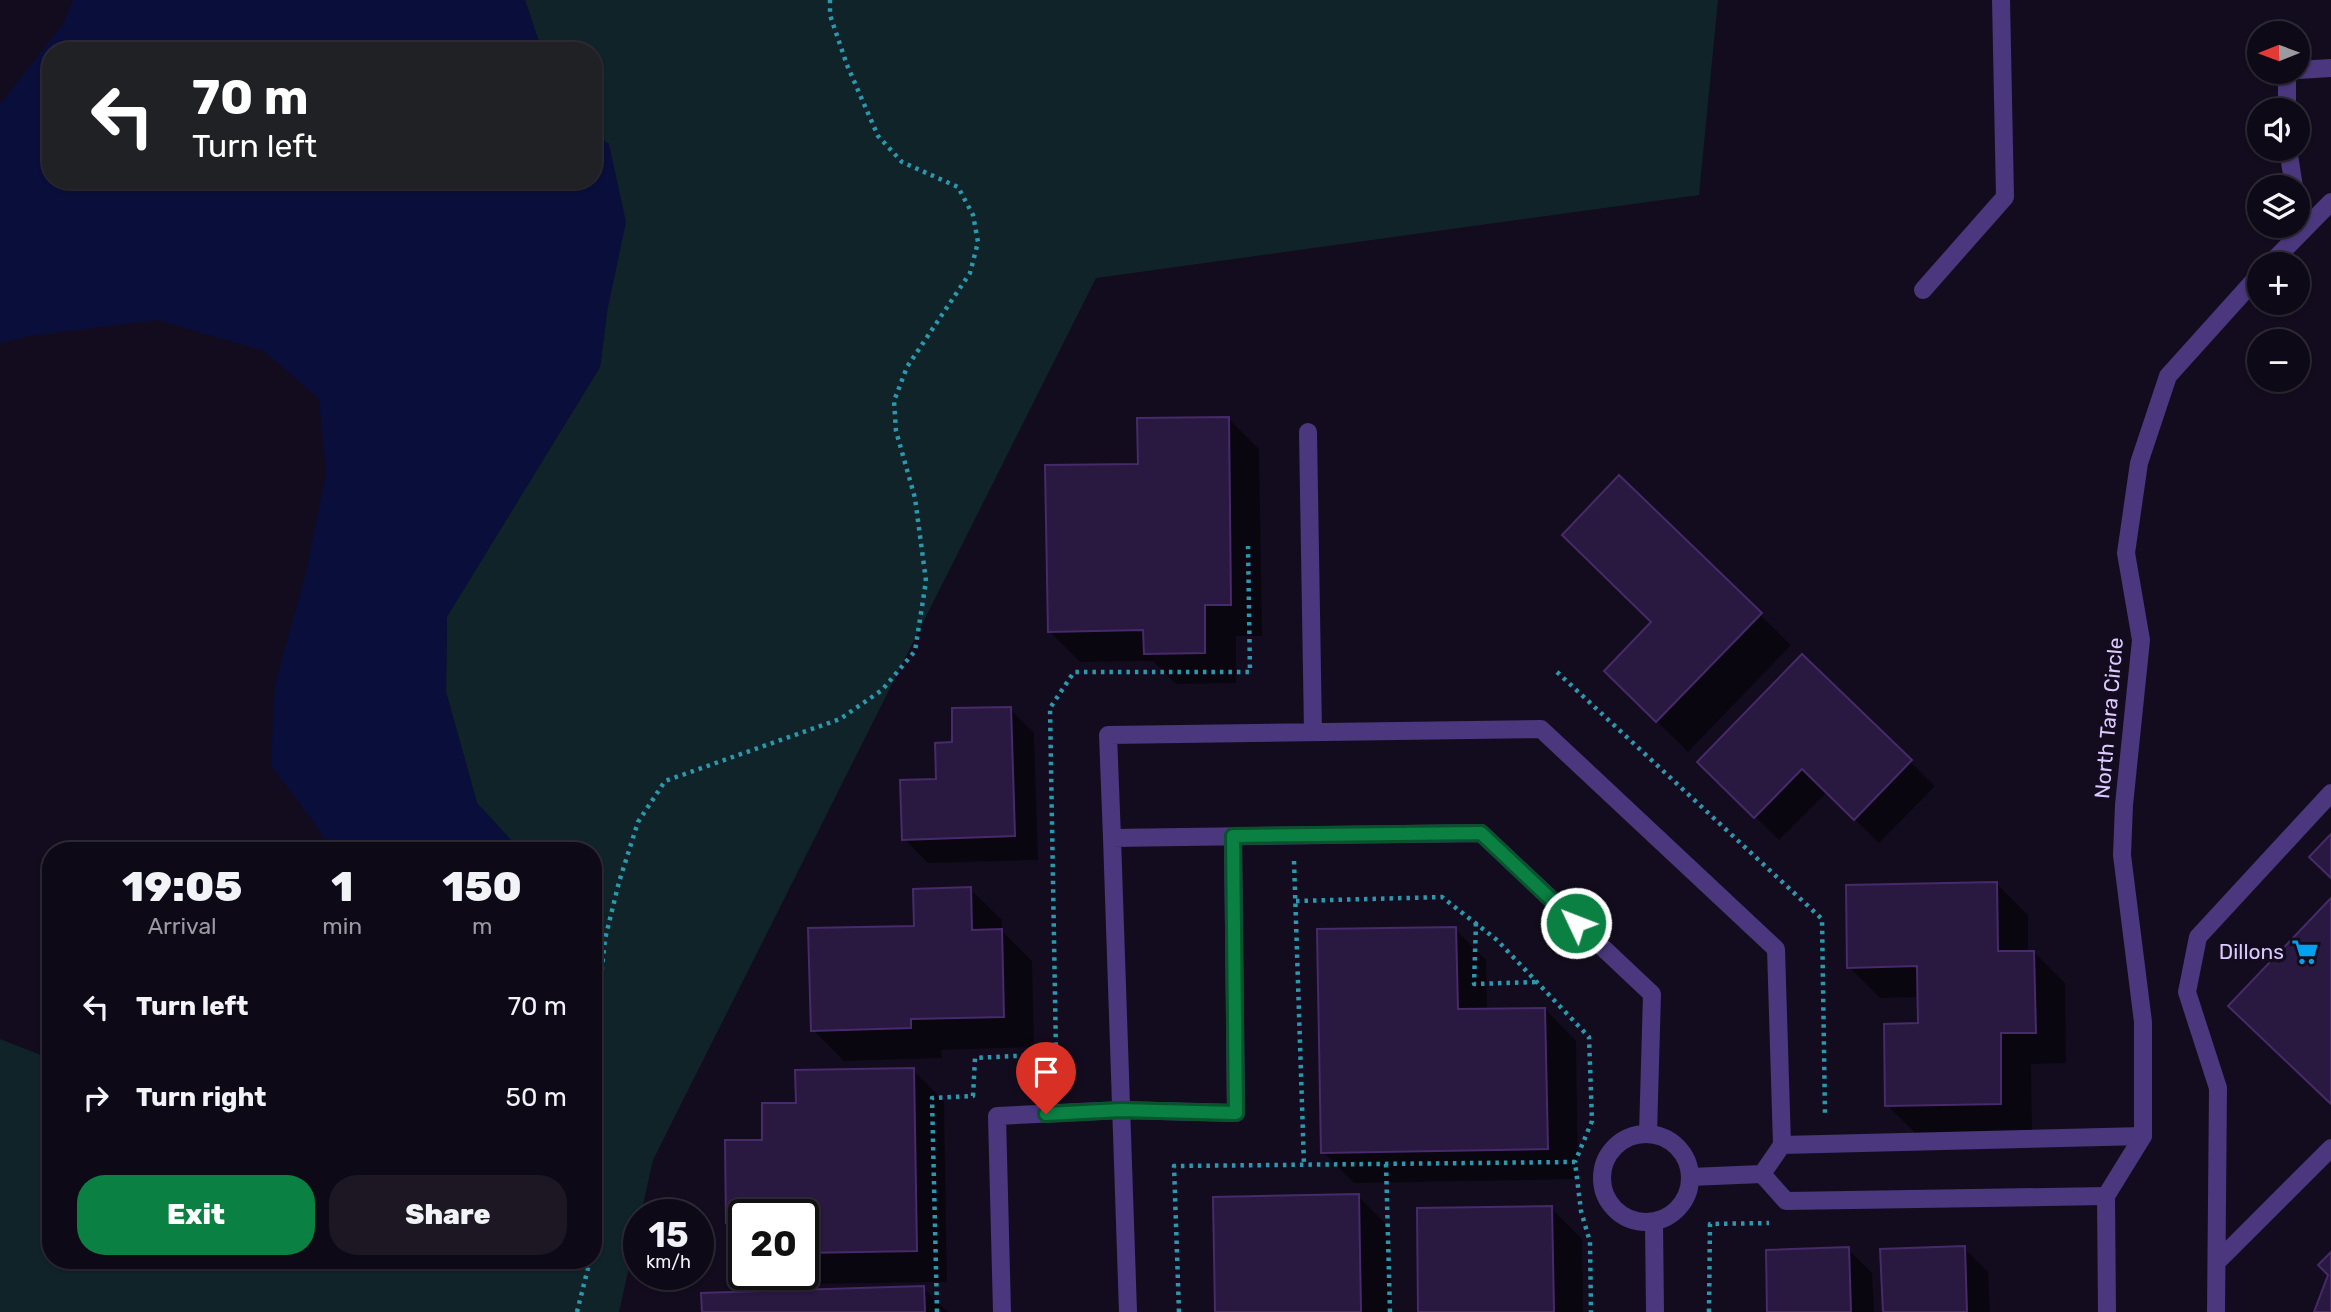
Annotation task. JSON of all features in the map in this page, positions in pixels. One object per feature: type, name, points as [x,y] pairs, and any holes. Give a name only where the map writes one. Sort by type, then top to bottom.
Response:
[{"type":"street","points":[[1923,290],[2005,197],[2001,0]]},
{"type":"street","points":[[2310,69],[2331,68]]},
{"type":"street","points":[[2310,223],[2331,202]]},
{"type":"street","points":[[2282,252],[2295,238]]},
{"type":"street","name":"North Tara Circle","points":[[2143,1136],[2143,1022],[2122,855],[2124,805],[2141,640],[2126,553],[2139,463],[2168,376],[2247,288]]},
{"type":"street","points":[[1308,432],[1313,732]]},
{"type":"street","points":[[1128,1312],[1108,735],[1541,729],[1776,949],[1782,1145],[1762,1174]]},
{"type":"street","points":[[2216,1312],[2218,1088],[2187,992],[2199,937],[2331,793]]},
{"type":"street","points":[[1112,838],[1481,833],[1652,994],[1648,1134]]},
{"type":"street","points":[[1002,1312],[997,1116],[1121,1110],[1236,1113],[1233,836]]},
{"type":"street","points":[[1648,1134],[1673,1143],[1683,1154],[1690,1177],[1688,1194],[1680,1207],[1668,1217],[1654,1222],[1624,1217],[1613,1208],[1605,1194],[1602,1179],[1604,1164],[1616,1147],[1634,1136],[1648,1134]]},
{"type":"street","points":[[1782,1145],[2143,1136]]},
{"type":"street","points":[[2107,1312],[2106,1196],[2143,1136]]},
{"type":"street","points":[[2217,1261],[2331,1147]]},
{"type":"street","points":[[1762,1174],[1786,1201],[2106,1196]]},
{"type":"street","points":[[1690,1177],[1762,1174]]},
{"type":"street","points":[[1654,1222],[1656,1312]]},
{"type":"path","points":[[602,960],[604,939],[638,822],[666,781],[840,719],[882,690],[915,651],[926,581],[915,498],[896,430],[894,401],[907,367],[970,273],[978,242],[974,215],[958,187],[902,162],[878,136],[847,65],[831,15],[830,0]]},
{"type":"path","points":[[937,1312],[932,1098],[973,1096],[975,1058],[1056,1054],[1050,708],[1074,672],[1250,672],[1248,546]]},
{"type":"path","points":[[1294,860],[1304,1165]]},
{"type":"path","points":[[1296,901],[1442,897],[1497,940],[1589,1037],[1592,1121],[1576,1161],[1581,1210],[1590,1242],[1591,1312]]},
{"type":"path","points":[[1476,923],[1474,984],[1537,982]]},
{"type":"path","points":[[1179,1312],[1174,1166],[1576,1161]]},
{"type":"path","points":[[1386,1164],[1390,1312]]},
{"type":"path","points":[[577,1312],[588,1269]]},
{"type":"green space","points":[[525,0],[1718,0],[1699,195],[1096,278],[653,1160],[644,1199],[623,1199],[624,1290],[619,1312],[0,1312],[0,1039],[42,1055],[42,1269],[602,1269],[602,842],[513,842],[477,803],[446,692],[447,616],[600,367],[607,312],[609,144],[602,140],[602,42],[539,42]]},
{"type":"shaded area","points":[[73,0],[525,0],[539,42],[49,42],[63,24]]},
{"type":"shaded area","points":[[42,51],[42,189],[602,189],[602,140],[609,144],[626,222],[607,312],[600,367],[447,617],[446,692],[477,803],[513,842],[326,842],[316,825],[271,766],[275,684],[306,572],[326,472],[319,399],[264,351],[158,320],[29,336],[0,343],[0,104]]},
{"type":"building","points":[[1229,417],[1231,605],[1205,605],[1205,653],[1144,654],[1143,630],[1048,632],[1045,465],[1138,464],[1137,418]]},
{"type":"building","points":[[1619,475],[1762,613],[1656,722],[1604,671],[1651,622],[1562,535]]},
{"type":"building","points":[[1802,654],[1912,760],[1854,820],[1802,769],[1754,818],[1697,762]]},
{"type":"building","points":[[1011,707],[1015,836],[902,840],[900,780],[936,779],[935,743],[952,742],[952,708]]},
{"type":"building","points":[[2331,834],[2331,878],[2309,857]]},
{"type":"building","points":[[1997,882],[1998,951],[2034,951],[2036,1033],[2001,1033],[2001,1104],[1885,1106],[1884,1024],[1918,1023],[1917,966],[1847,968],[1846,885]]},
{"type":"building","points":[[971,887],[972,930],[1002,929],[1004,1017],[911,1019],[911,1028],[811,1031],[808,928],[914,926],[913,889]]},
{"type":"building","name":"Dillons","points":[[2331,898],[2331,1104],[2228,1006]]},
{"type":"building","points":[[1456,927],[1458,1009],[1545,1008],[1548,1149],[1321,1153],[1317,929]]},
{"type":"building","points":[[914,1068],[917,1251],[819,1253],[819,1199],[728,1199],[726,1223],[725,1140],[762,1140],[762,1103],[796,1103],[795,1070]]},
{"type":"building","points":[[1359,1194],[1361,1312],[1215,1312],[1213,1197]]},
{"type":"building","points":[[1552,1206],[1554,1312],[1418,1312],[1417,1208]]},
{"type":"building","points":[[1965,1246],[1967,1312],[1883,1312],[1880,1249]]},
{"type":"building","points":[[1849,1247],[1851,1312],[1767,1312],[1766,1250]]},
{"type":"building","points":[[2331,1252],[2331,1312],[2314,1312],[2328,1275],[2318,1265]]},
{"type":"building","points":[[924,1286],[925,1312],[702,1312],[701,1293]]},
{"type":"place","name":"Dillons","points":[[2305,952]]},
{"type":"route","points":[[1046,1114],[1121,1110],[1236,1113],[1233,836],[1481,833],[1576,923]]}]
